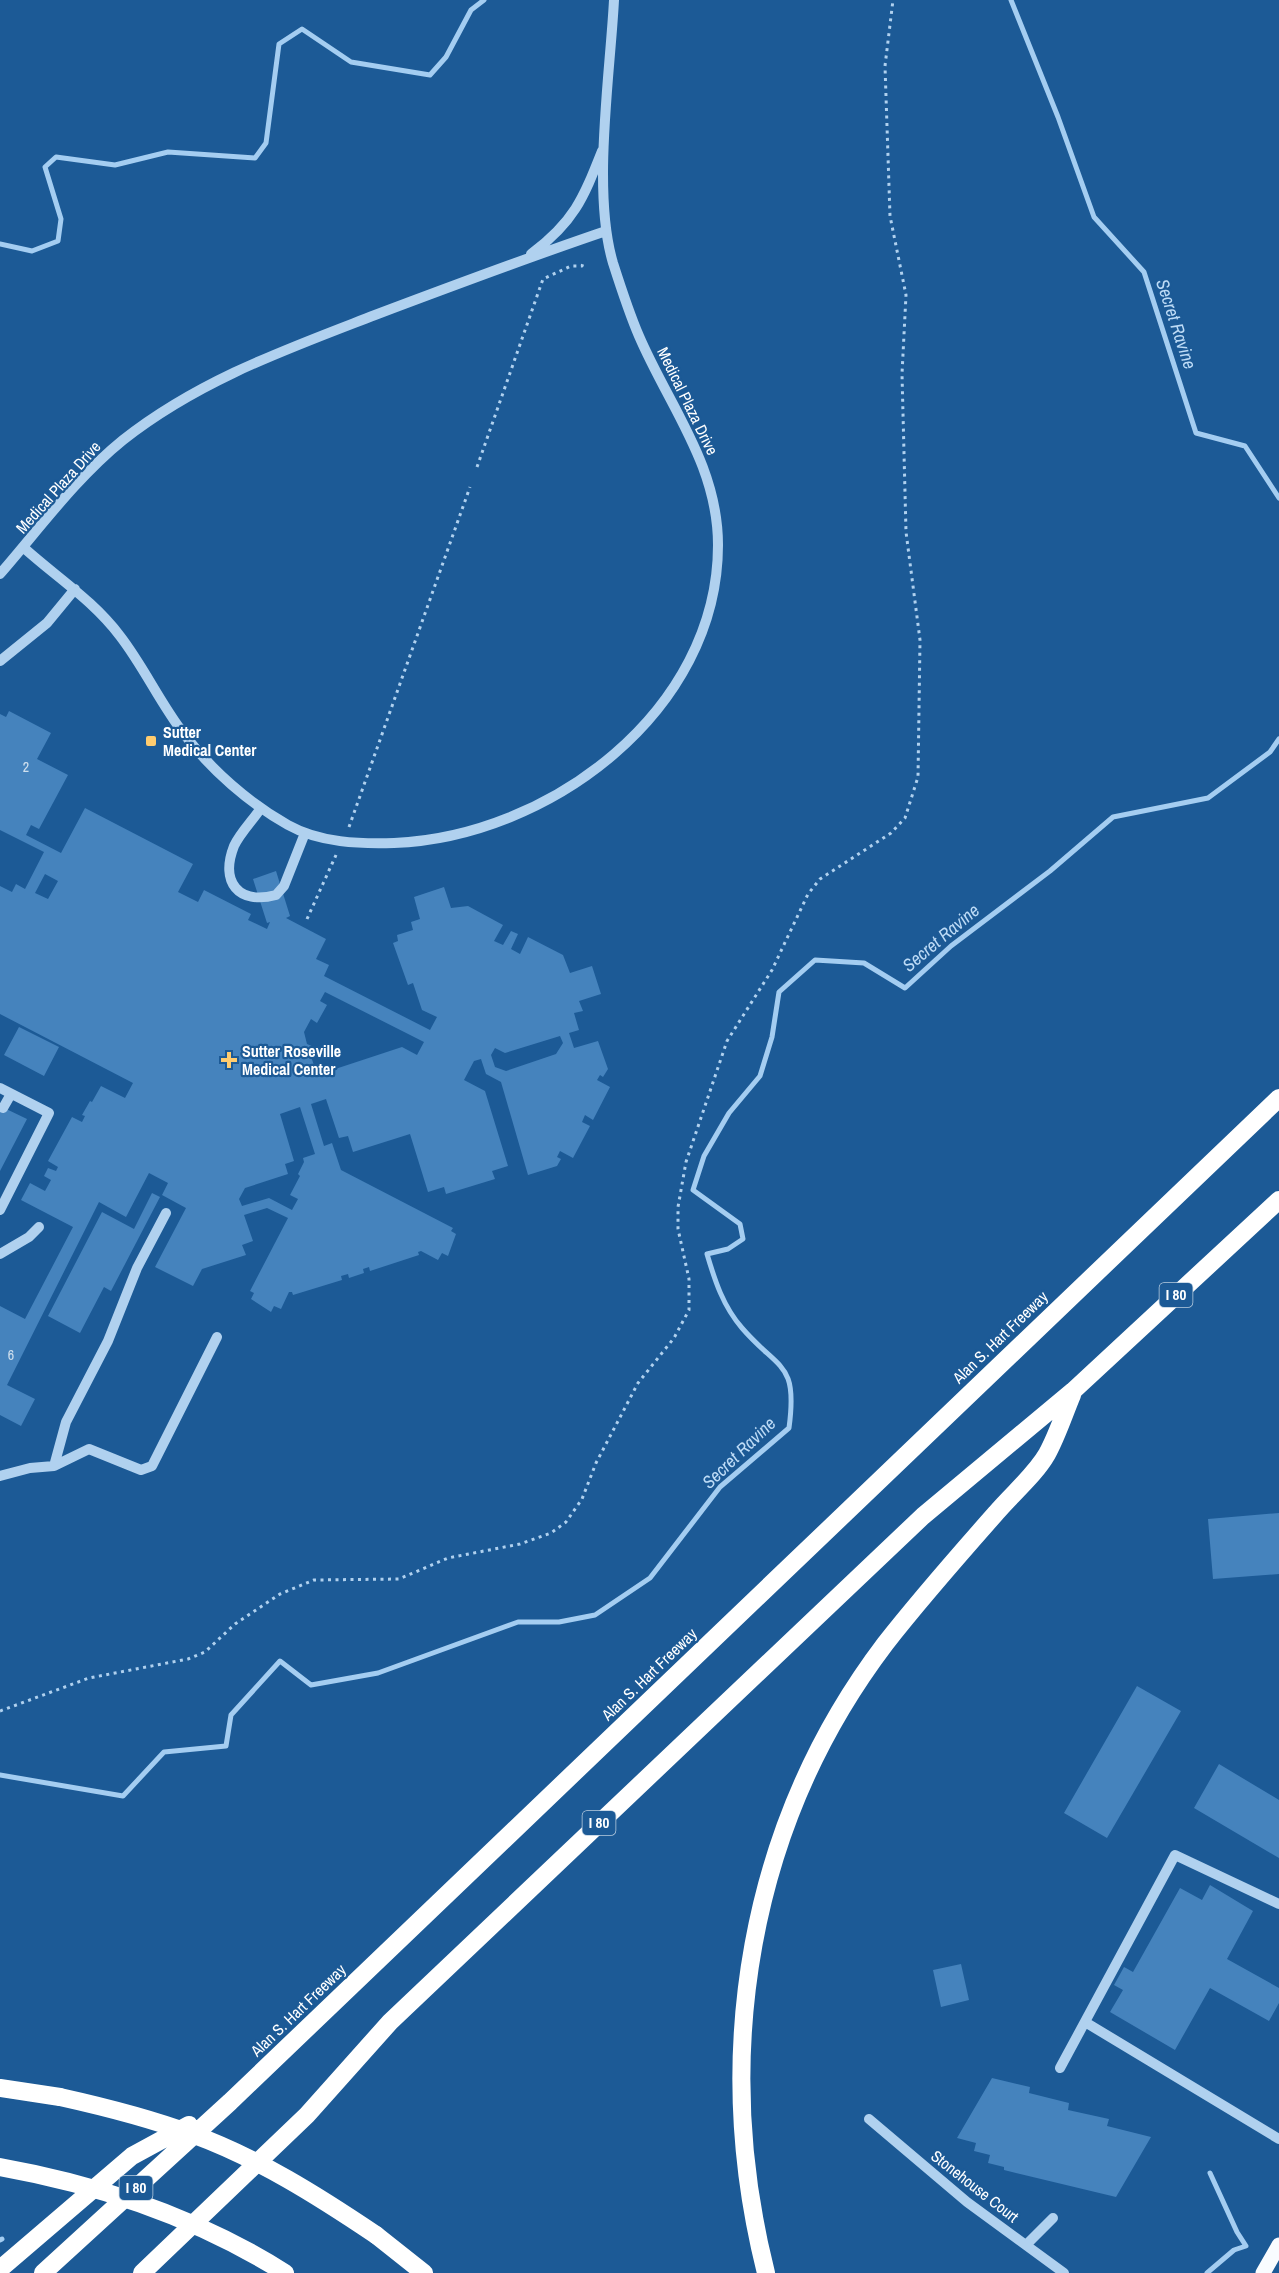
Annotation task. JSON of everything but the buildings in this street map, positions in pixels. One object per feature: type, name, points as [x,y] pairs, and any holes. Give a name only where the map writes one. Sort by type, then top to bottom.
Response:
[{"type":"highway","name":"Alan S. Hart Freeway","points":[[43,2273],[230,2103],[1279,1098]]},
{"type":"highway","name":"I 80","points":[[142,2273],[307,2115],[390,2022],[923,1516],[1073,1391],[1279,1200]]},
{"type":"highway","points":[[766,2273],[754,2228],[744,2163],[740,2102],[741,2037],[747,1972],[773,1863],[797,1799],[820,1750],[849,1699],[884,1647],[934,1583],[1047,1455],[1073,1391]]},
{"type":"highway","points":[[0,2088],[106,2107],[194,2134],[300,2186],[376,2235],[424,2273]]},
{"type":"highway","points":[[0,2269],[132,2156],[230,2103]]},
{"type":"highway","points":[[0,2167],[90,2186],[138,2201],[244,2248],[285,2273]]},
{"type":"main road","points":[[1263,2273],[1279,2245]]},
{"type":"street","name":"Medical Plaza Drive","points":[[23,547],[95,606],[119,634],[184,735],[230,783],[261,808],[305,832],[343,841],[419,842],[471,832],[506,820],[552,797],[604,761],[644,724],[677,680],[703,630],[715,581],[718,544],[710,489],[694,443],[639,336],[615,268],[606,231],[604,188],[614,0]]},
{"type":"street","points":[[521,262],[555,235],[575,212],[606,143]]},
{"type":"street","name":"Medical Plaza Drive","points":[[0,573],[92,468],[123,441],[173,404],[209,384],[274,354],[606,231]]},
{"type":"street","points":[[0,661],[47,623],[75,589]]},
{"type":"street","points":[[261,808],[235,844],[229,862],[229,876],[234,888],[252,898],[276,895],[284,886],[305,832]]},
{"type":"street","points":[[0,1088],[49,1113],[0,1210]]},
{"type":"street","points":[[3,1108],[11,1094]]},
{"type":"street","points":[[54,1466],[66,1422],[108,1341],[137,1268],[166,1213]]},
{"type":"street","points":[[0,1254],[29,1237],[39,1227]]},
{"type":"street","points":[[0,1476],[30,1468],[54,1466],[89,1449],[141,1470],[152,1466],[217,1336]]},
{"type":"street","points":[[1060,2068],[1175,1855],[1279,1904]]},
{"type":"street","points":[[1085,2022],[1279,2139]]},
{"type":"street","name":"Stonehouse Court","points":[[869,2119],[967,2202],[1064,2273]]},
{"type":"street","points":[[1026,2245],[1053,2218]]},
{"type":"path","points":[[0,1710],[89,1678],[188,1659],[205,1652],[235,1624],[280,1594],[314,1580],[399,1579],[448,1558],[520,1544],[551,1533],[566,1522],[582,1499],[596,1463],[638,1383],[674,1338],[689,1310],[689,1279],[678,1229],[678,1207],[686,1162],[727,1041],[772,970],[808,894],[820,879],[891,833],[905,818],[918,777],[920,640],[906,532],[903,419],[902,374],[906,295],[889,204],[885,66],[893,0]]},
{"type":"path","points":[[477,467],[543,279],[571,266],[582,266],[583,263]]},
{"type":"path","points":[[307,919],[356,811],[470,487]]},
{"type":"waterway","points":[[0,244],[32,251],[58,241],[61,219],[45,167],[56,157],[115,165],[168,152],[255,158],[266,143],[279,44],[302,29],[351,62],[430,75],[446,57],[471,10],[484,0]]},
{"type":"waterway","name":"Secret Ravine","points":[[1011,0],[1058,117],[1094,217],[1144,272],[1196,433],[1245,446],[1279,498]]},
{"type":"waterway","name":"Secret Ravine","points":[[0,1775],[123,1796],[164,1752],[226,1746],[231,1715],[280,1661],[311,1685],[378,1673],[518,1622],[559,1622],[595,1615],[650,1578],[720,1487],[789,1428],[791,1390],[788,1378],[783,1369],[742,1328],[730,1311],[707,1254],[728,1249],[743,1239],[740,1224],[693,1190],[704,1156],[729,1113],[760,1076],[772,1037],[779,992],[815,960],[864,963],[905,988],[951,946],[1050,871],[1113,817],[1208,798],[1270,752],[1279,739]]},
{"type":"waterway","points":[[1207,2273],[1234,2250],[1246,2246],[1237,2232],[1210,2173]]},
{"type":"place","name":"Sutter Medical Center","points":[[151,741]]},
{"type":"place","name":"Sutter Roseville Medical Center","points":[[229,1060]]}]
